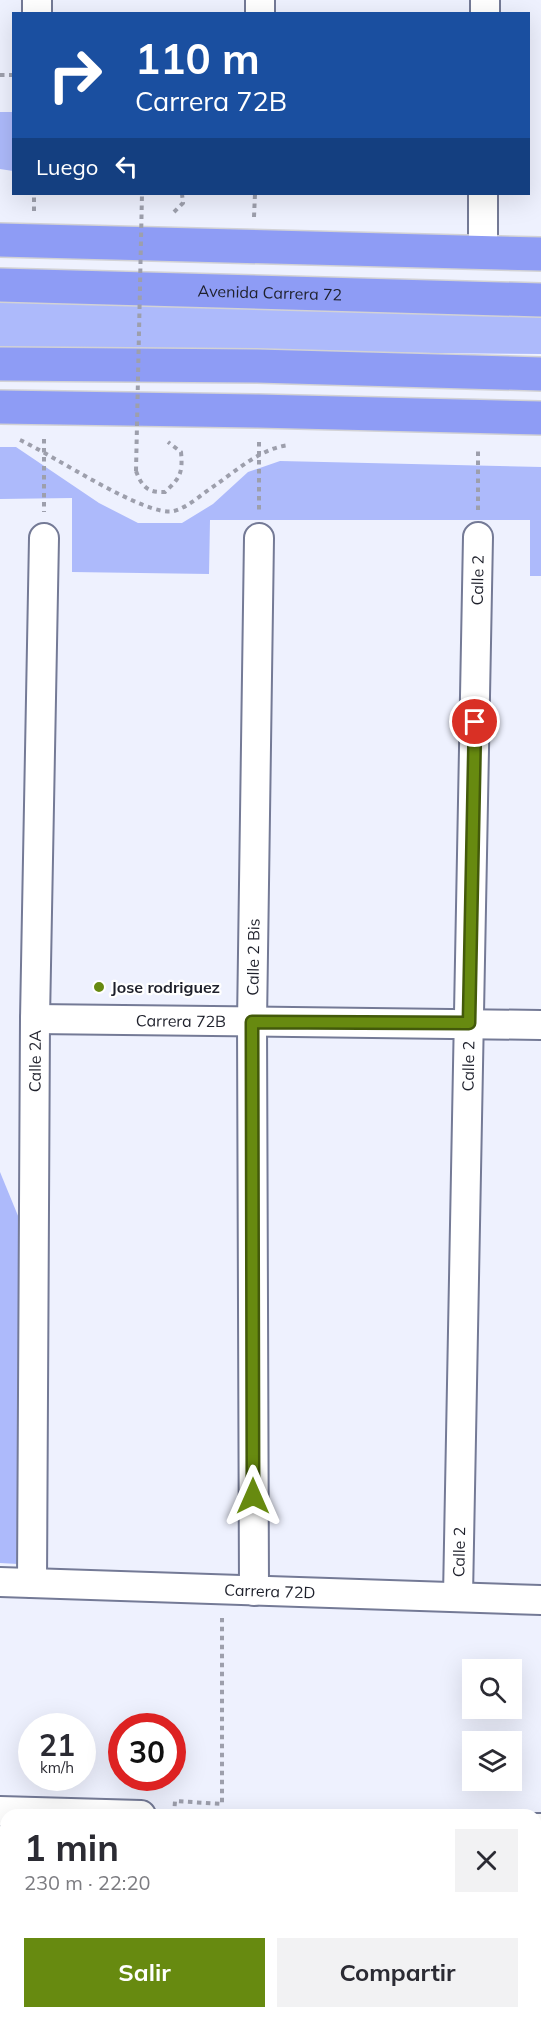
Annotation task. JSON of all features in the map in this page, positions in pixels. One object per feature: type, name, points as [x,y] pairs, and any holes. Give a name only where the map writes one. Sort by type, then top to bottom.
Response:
[{"type":"highway","points":[[0,240],[541,254]]},
{"type":"highway","name":"Avenida Carrera 72","points":[[4,284],[541,300]]},
{"type":"highway","points":[[0,364],[257,366],[541,374]]},
{"type":"highway","points":[[0,407],[541,418]]},
{"type":"street","points":[[483,195],[483,252]]},
{"type":"street","name":"Calle 2","points":[[458,1596],[478,537]]},
{"type":"street","name":"Calle 2A","points":[[32,1583],[35,1019],[44,538]]},
{"type":"street","name":"Calle 2 Bis","points":[[254,1591],[252,1022],[259,538]]},
{"type":"street","name":"Carrera 72B","points":[[35,1019],[541,1025]]},
{"type":"street","name":"Carrera 72D","points":[[0,1582],[541,1600]]},
{"type":"path","points":[[142,195],[136,471],[141,485],[152,492],[165,492],[177,481],[183,468],[181,452],[171,442],[163,441]]},
{"type":"path","points":[[167,216],[183,203],[182,195]]},
{"type":"path","points":[[43,408],[44,538]]},
{"type":"path","points":[[258,411],[259,538]]},
{"type":"path","points":[[12,437],[130,500],[157,510],[174,511],[259,454],[296,445]]},
{"type":"path","points":[[468,445],[478,445],[478,537]]},
{"type":"path","points":[[174,1809],[175,1801],[222,1804],[222,1590]]},
{"type":"shaded area","points":[[0,112],[12,112],[12,171],[0,169]]},
{"type":"shaded area","points":[[0,302],[541,316],[541,354],[0,349]]},
{"type":"shaded area","points":[[0,447],[16,447],[99,503],[138,523],[182,523],[213,504],[248,472],[280,461],[541,467],[541,576],[530,576],[530,520],[210,520],[209,574],[72,572],[72,498],[0,499]]},
{"type":"shaded area","points":[[0,1172],[23,1228],[18,1564],[0,1563]]},
{"type":"place","name":"Jose rodriguez","points":[[99,987]]},
{"type":"route","points":[[253,1496],[252,1022],[469,1023],[475,722]]}]
